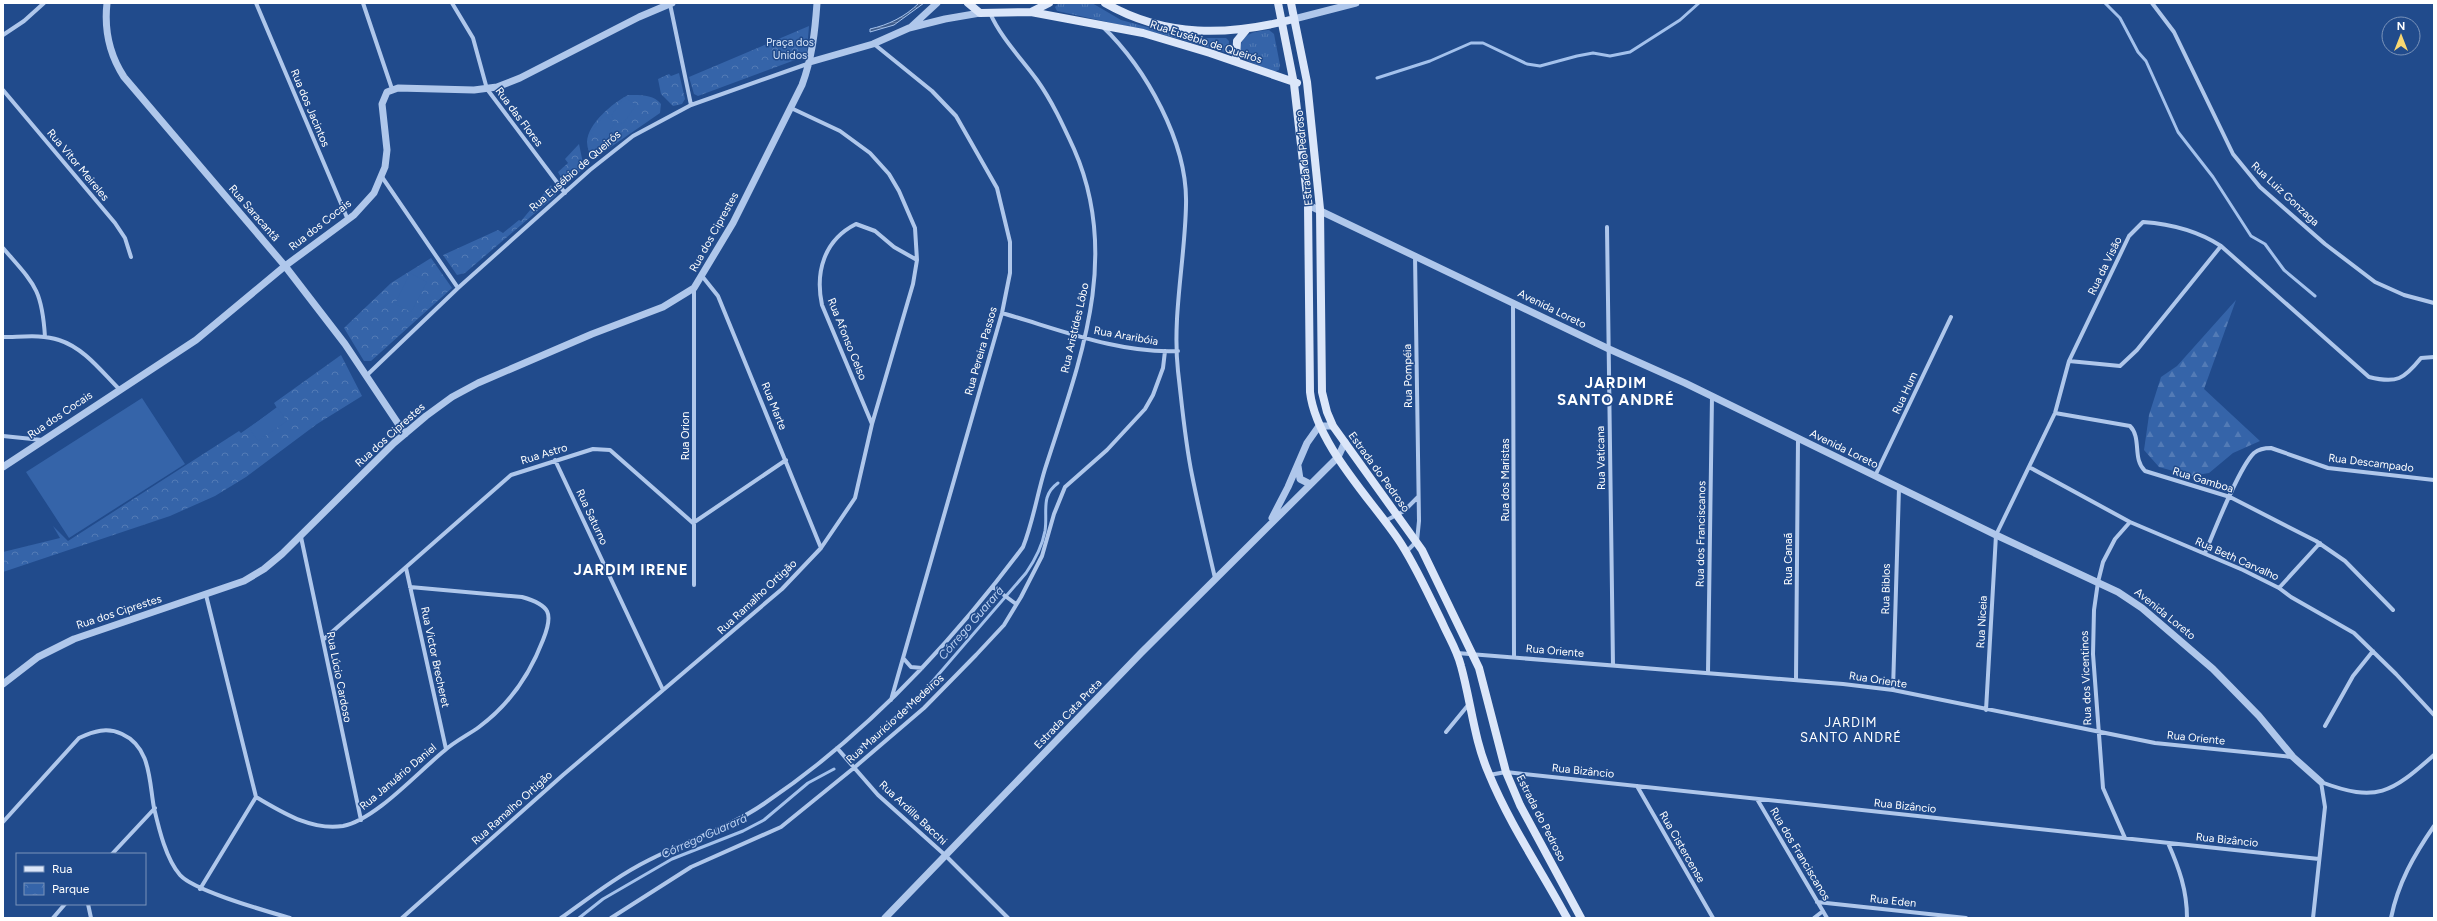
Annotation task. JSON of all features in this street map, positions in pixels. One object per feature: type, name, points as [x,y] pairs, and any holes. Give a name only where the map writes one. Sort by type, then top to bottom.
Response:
[{"type":"main road","points":[[968,3],[980,13]]},
{"type":"main road","points":[[1031,12],[1049,3]]},
{"type":"main road","name":"Rua Eusébio de Queirós","points":[[1105,3],[1138,18],[1178,29],[1201,32],[1246,30],[1294,19]]},
{"type":"main road","name":"Estrada do Pedroso","points":[[1278,3],[1294,84],[1308,205],[1310,392],[1314,413],[1319,426],[1338,457],[1406,552],[1456,652],[1481,754],[1489,775],[1528,850],[1567,918]]},
{"type":"main road","name":"Estrada do Pedroso","points":[[1291,3],[1306,82],[1320,210],[1322,392],[1327,412],[1333,426],[1417,541],[1479,668],[1506,772],[1533,831],[1581,918]]},
{"type":"main road","name":"Rua Eusébio de Queirós","points":[[980,13],[1031,12],[1099,23],[1174,40],[1236,61],[1294,84]]},
{"type":"main road","points":[[1236,61],[1236,45],[1246,30]]},
{"type":"main road","points":[[1294,84],[1306,82]]},
{"type":"street","points":[[3,35],[24,21],[44,3]]},
{"type":"street","name":"Rua Saracantã","points":[[107,3],[106,29],[109,46],[114,62],[124,77],[285,266],[345,344],[405,434]]},
{"type":"street","name":"Rua dos Jacintos","points":[[256,3],[348,220]]},
{"type":"street","points":[[363,3],[392,89],[487,89],[497,87],[520,78],[662,5],[671,3],[691,105]]},
{"type":"street","name":"Rua das Flores","points":[[452,3],[473,38],[487,89],[565,193]]},
{"type":"street","name":"Rua dos Ciprestes","points":[[3,684],[38,657],[74,639],[244,581],[264,569],[301,537],[405,434],[452,397],[478,383],[592,334],[663,307],[694,288],[733,223],[791,108],[810,62],[817,3]]},
{"type":"street","name":"Rua Eusébio de Queirós","points":[[909,28],[937,3]]},
{"type":"street","points":[[1294,19],[1356,3]]},
{"type":"street","name":"Rua Luiz Gonzaga","points":[[2152,3],[2174,32],[2233,154],[2255,181],[2325,244],[2375,282],[2404,295],[2434,302]]},
{"type":"street","name":"Rua Eusébio de Queirós","points":[[366,376],[458,288],[565,193],[633,136],[691,105],[810,62],[873,44],[909,28],[945,19],[980,13]]},
{"type":"street","name":"Rua Aristídes Lôbo","points":[[561,918],[623,874],[765,804],[838,748],[890,702],[946,645],[1023,547],[1029,531],[1044,471],[1084,337],[1097,271],[1094,222],[1086,182],[1075,150],[1057,112],[1037,80],[997,28],[990,13]]},
{"type":"street","points":[[1099,23],[1120,44],[1152,91],[1166,121],[1184,176],[1186,205],[1180,290],[1178,350],[1180,399],[1191,474],[1215,578]]},
{"type":"street","name":"Rua Pereira Passos","points":[[873,44],[932,91],[956,116],[996,184],[1006,216],[1010,242],[1010,273],[1002,313],[904,658],[890,702]]},
{"type":"street","name":"Rua dos Cocais","points":[[3,467],[201,336],[285,266],[348,220],[374,193],[382,177],[387,150],[382,104],[384,97],[392,89]]},
{"type":"street","name":"Rua Vitor Meireles","points":[[3,90],[116,222],[125,238],[131,257]]},
{"type":"street","name":"Rua Ramalho Ortigão","points":[[402,918],[563,775],[782,589],[821,548],[855,498],[872,424],[913,284],[917,260],[916,237],[912,216],[889,174],[870,153],[851,138],[791,108]]},
{"type":"street","points":[[382,177],[458,288]]},
{"type":"street","name":"Avenida Loreto","points":[[1308,205],[1609,349],[1712,396],[1996,536],[2118,592],[2142,608],[2207,664],[2259,716],[2293,757],[2321,782]]},
{"type":"street","name":"Rua da Visão","points":[[1996,536],[2055,413],[2069,362],[2129,236],[2143,222],[2166,224],[2208,238],[2221,246],[2369,377],[2395,380],[2406,376],[2421,358],[2434,357]]},
{"type":"street","name":"Rua Afonso Celso","points":[[872,424],[822,305],[818,288],[820,271],[838,237],[856,224],[875,231],[894,247],[917,260]]},
{"type":"street","name":"Rua Vaticana","points":[[1607,227],[1613,665]]},
{"type":"street","points":[[2069,362],[2120,366],[2137,350],[2221,246]]},
{"type":"street","points":[[3,248],[32,283],[40,296],[45,337]]},
{"type":"street","name":"Rua Pompéia","points":[[1415,255],[1419,496],[1417,541]]},
{"type":"street","name":"Rua Marte","points":[[702,276],[718,296],[821,548]]},
{"type":"street","name":"Rua Orion","points":[[694,288],[694,585]]},
{"type":"street","name":"Rua dos Maristas","points":[[1513,302],[1514,657]]},
{"type":"street","name":"Rua Araribóia","points":[[1002,313],[1084,337],[1150,352],[1178,350]]},
{"type":"street","name":"Rua Hum","points":[[1875,476],[1951,317]]},
{"type":"street","points":[[3,337],[45,337],[59,340],[76,348],[89,358],[119,389]]},
{"type":"street","name":"Rua Mauricio de Medeiros","points":[[611,918],[691,867],[781,827],[855,767],[924,708],[1004,624],[1042,556],[1054,514],[1065,487],[1106,450],[1145,408],[1153,396],[1163,368],[1165,351]]},
{"type":"street","name":"Rua dos Franciscanos","points":[[1708,673],[1712,396]]},
{"type":"street","name":"Rua Gamboa","points":[[2055,413],[2130,426],[2134,433],[2138,462],[2145,471],[2230,496],[2320,543],[2345,561],[2393,610]]},
{"type":"street","points":[[1319,426],[1333,426]]},
{"type":"street","name":"Estrada Cata Preta","points":[[1268,525],[1288,487],[1312,433],[1319,426]]},
{"type":"street","points":[[3,436],[43,440]]},
{"type":"street","name":"Rua Canaã","points":[[1796,680],[1798,438]]},
{"type":"street","name":"Estrada Cata Preta","points":[[885,918],[1215,578],[1338,457],[1345,442]]},
{"type":"street","name":"Rua Descampado","points":[[2205,554],[2230,496],[2250,457],[2264,448],[2272,448],[2328,468],[2434,480]]},
{"type":"street","name":"Rua Astro","points":[[324,639],[406,568],[480,500],[511,475],[555,460],[593,449],[610,450],[693,523]]},
{"type":"street","name":"Rua Saturno","points":[[555,460],[663,690]]},
{"type":"street","points":[[693,523],[786,460]]},
{"type":"street","points":[[1297,464],[1300,479],[1310,484]]},
{"type":"street","name":"Rua Beth Carvalho","points":[[2029,467],[2130,522],[2279,588],[2291,597],[2354,633],[2434,715]]},
{"type":"street","name":"Rua Biblos","points":[[1893,690],[1899,488]]},
{"type":"street","points":[[1385,521],[1397,515],[1414,503],[1419,496]]},
{"type":"street","name":"Rua dos Vicentinos","points":[[2124,838],[2103,788],[2097,732],[2093,654],[2098,582],[2108,550],[2130,522]]},
{"type":"street","name":"Rua Niceia","points":[[1986,710],[1996,536]]},
{"type":"street","name":"Rua Lúcio Cardoso","points":[[301,537],[324,639],[338,718],[360,820]]},
{"type":"street","points":[[1406,552],[1417,541]]},
{"type":"street","points":[[2279,588],[2320,543]]},
{"type":"street","name":"Rua Victor Brecheret","points":[[406,568],[446,749]]},
{"type":"street","name":"Rua Januário Daniel","points":[[256,797],[287,815],[316,825],[344,826],[360,820],[375,810],[446,749],[481,726],[510,698],[532,667],[550,624],[549,615],[539,602],[522,597],[410,587]]},
{"type":"street","points":[[993,587],[1016,604]]},
{"type":"street","points":[[200,889],[256,797],[206,595]]},
{"type":"street","points":[[2326,726],[2353,676],[2373,651]]},
{"type":"street","name":"Rua Oriente","points":[[1456,652],[1796,680],[1893,690],[2155,743],[2293,757]]},
{"type":"street","points":[[904,658],[911,667],[922,668]]},
{"type":"street","points":[[1446,732],[1469,704]]},
{"type":"street","points":[[3,822],[79,738],[94,731],[108,729],[133,740],[141,749],[149,770],[154,808],[174,867],[181,876],[200,889],[290,918]]},
{"type":"street","name":"Rua Ardille Bacchi","points":[[838,748],[878,795],[945,855],[1008,918]]},
{"type":"street","points":[[2321,782],[2344,791],[2363,794],[2376,794],[2396,786],[2434,754]]},
{"type":"street","name":"Rua Bizâncio","points":[[1489,775],[1506,772],[2320,859]]},
{"type":"street","points":[[2313,918],[2325,807],[2321,782]]},
{"type":"street","name":"Rua Cistercense","points":[[1636,786],[1713,918]]},
{"type":"street","name":"Rua dos Franciscanos","points":[[1757,799],[1827,918]]},
{"type":"street","points":[[113,853],[154,808]]},
{"type":"street","points":[[2391,918],[2399,886],[2411,860],[2434,826]]},
{"type":"street","points":[[2168,843],[2180,871],[2185,890],[2186,918]]},
{"type":"street","name":"Rua Eden","points":[[1817,902],[1966,918]]},
{"type":"street","points":[[53,918],[64,905]]},
{"type":"street","points":[[88,905],[91,918]]},
{"type":"street","points":[[1814,918],[1823,911]]},
{"type":"green space","points":[[1059,3],[1092,3],[1121,20],[1177,35],[1205,38],[1226,38],[1229,41],[1228,50],[1224,52],[1158,33],[1057,11],[1055,7]]},
{"type":"green space","name":"Praça dos Unidos","points":[[809,26],[807,51],[803,57],[698,96],[694,94],[689,77]]},
{"type":"green space","points":[[1269,30],[1274,34],[1280,65],[1279,70],[1274,72],[1248,61],[1241,51],[1241,45],[1245,37],[1249,34]]},
{"type":"green space","points":[[679,73],[685,99],[682,104],[673,106],[661,94],[658,79],[669,74],[671,76]]},
{"type":"green space","points":[[628,95],[654,98],[661,104],[660,113],[592,160],[588,149],[588,135],[602,114],[615,103]]},
{"type":"green space","points":[[624,97],[636,105],[623,124],[611,116]]},
{"type":"green space","points":[[604,115],[615,123],[602,142],[590,133]]},
{"type":"green space","points":[[579,144],[584,168],[570,181],[563,181],[558,172],[568,163],[565,159]]},
{"type":"green space","points":[[551,185],[556,195],[465,273],[457,275],[443,255],[498,230],[503,233],[519,220],[521,221]]},
{"type":"green space","points":[[431,258],[452,288],[371,361],[364,361],[344,328],[391,283]]},
{"type":"green space","points":[[410,273],[427,282],[411,312],[395,304]]},
{"type":"green space","points":[[2236,300],[2204,389],[2260,441],[2233,453],[2209,473],[2191,476],[2159,467],[2144,450],[2149,415],[2161,377],[2177,366]]},
{"type":"green space","points":[[341,355],[362,396],[317,424],[246,477],[215,496],[170,516],[3,572],[3,552],[60,538],[53,526],[68,541],[239,431],[241,433],[277,408],[274,403]]},
{"type":"green space","points":[[142,398],[185,464],[69,538],[26,472]]},
{"type":"green space","points":[[277,407],[287,421],[258,441],[249,428]]},
{"type":"shaded area","points":[[919,3],[924,3],[894,25],[870,32],[870,29],[890,23],[914,8]]},
{"type":"waterway","points":[[1377,78],[1430,61],[1471,43],[1483,43],[1527,64],[1540,66],[1593,53],[1610,56],[1630,52],[1680,20],[1699,3]]},
{"type":"waterway","points":[[2105,3],[2120,18],[2138,52],[2146,61],[2178,132],[2213,177],[2251,236],[2265,244],[2284,270],[2315,296]]},
{"type":"waterway","name":"Córrego Guarará","points":[[856,752],[919,697],[1026,573],[1038,553],[1044,537],[1046,505],[1049,493],[1058,483]]},
{"type":"waterway","name":"Córrego Guarará","points":[[579,918],[603,899],[672,859],[743,831],[764,820],[808,783],[834,769]]},
{"type":"district","name":"JARDIM SANTO ANDRÉ","points":[[1616,392]]},
{"type":"district","name":"JARDIM IRENE","points":[[631,570]]},
{"type":"district","name":"JARDIM SANTO ANDRÉ","points":[[1851,730]]}]
